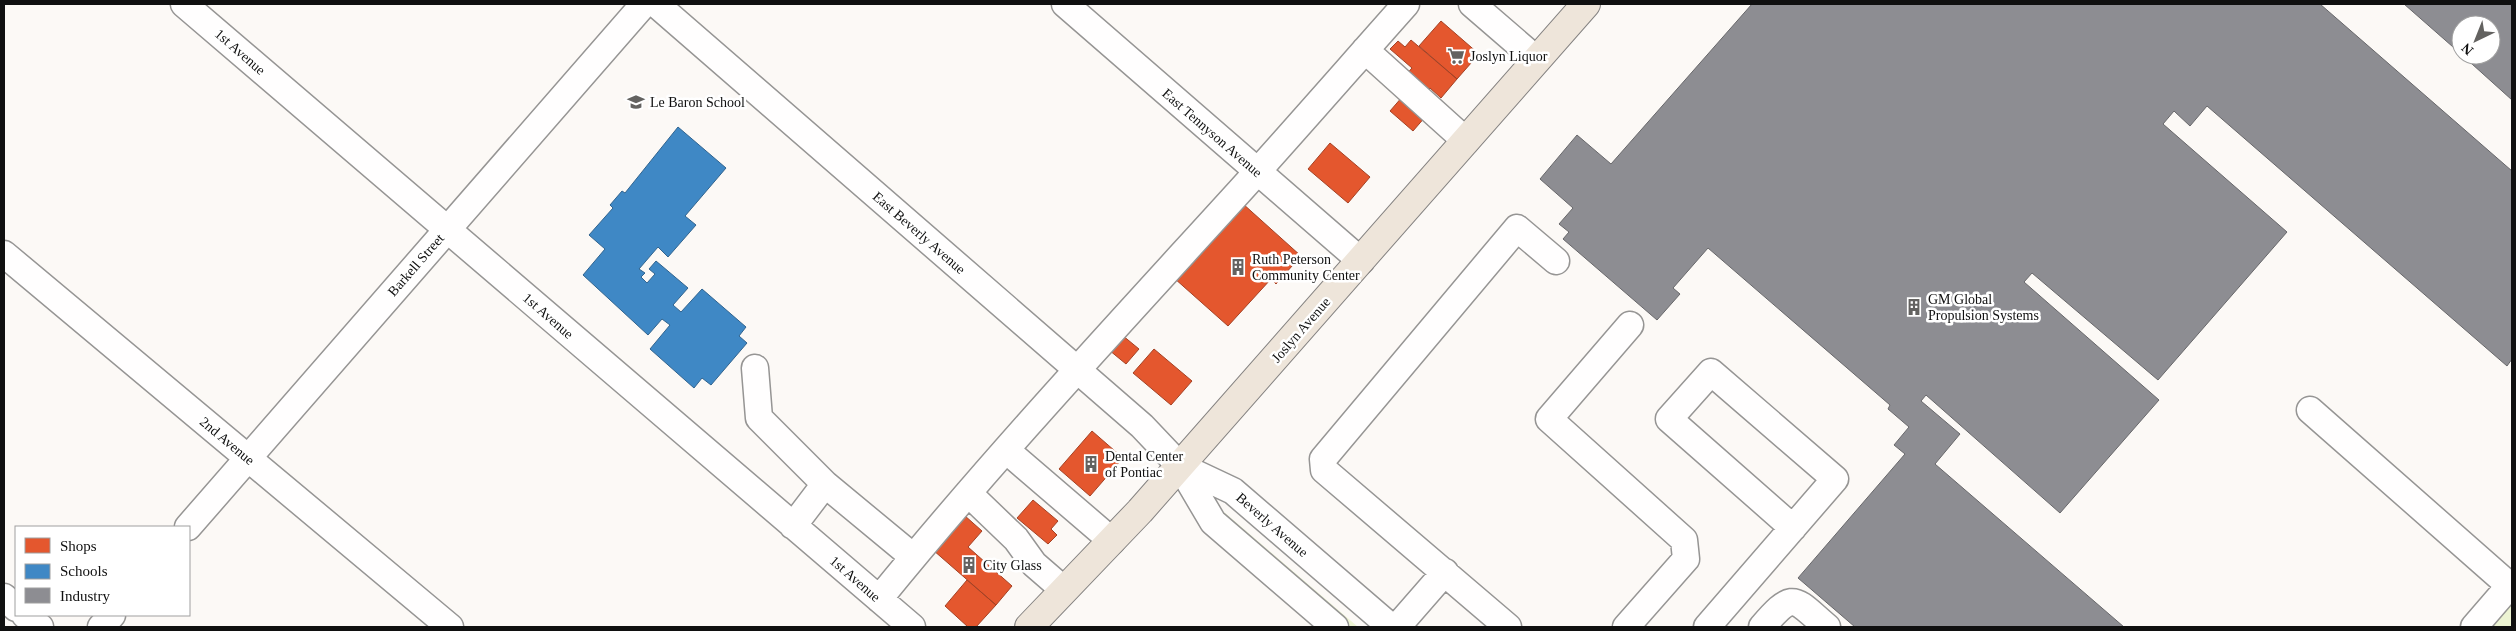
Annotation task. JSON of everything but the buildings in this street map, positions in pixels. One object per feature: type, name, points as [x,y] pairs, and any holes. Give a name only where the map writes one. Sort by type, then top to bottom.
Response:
[{"type":"main road","name":"Joslyn Avenue","points":[[1029,627],[1180,466],[1586,4]]},
{"type":"street","name":"1st Avenue","points":[[184,4],[912,627]]},
{"type":"street","name":"Barkell Street","points":[[189,526],[644,4]]},
{"type":"street","name":"East Beverly Avenue","points":[[656,4],[1142,426],[1180,466]]},
{"type":"street","name":"East Tennyson Avenue","points":[[1064,4],[1360,261]]},
{"type":"street","points":[[879,600],[1006,450],[1258,172],[1406,4]]},
{"type":"street","points":[[1472,4],[1537,60]]},
{"type":"street","points":[[1365,50],[1466,141]]},
{"type":"street","points":[[1508,627],[1324,470],[1323,459],[1517,228],[1556,261]]},
{"type":"street","name":"2nd Avenue","points":[[4,254],[450,627]]},
{"type":"street","points":[[1626,627],[1686,559],[1684,540],[1549,419],[1630,325]]},
{"type":"street","points":[[755,368],[759,418],[826,484],[906,552]]},
{"type":"street","points":[[1707,627],[1793,528],[1835,479],[1710,372],[1669,419],[1793,528]]},
{"type":"street","points":[[2310,410],[2511,584],[2474,627]]},
{"type":"street","points":[[1006,450],[1112,540]]},
{"type":"street","points":[[1180,466],[1213,522],[1334,627]]},
{"type":"street","name":"Beverly Avenue","points":[[1180,466],[1233,491],[1391,627]]},
{"type":"street","points":[[793,526],[826,484]]},
{"type":"street","points":[[968,493],[1016,539],[1034,564],[1064,590]]},
{"type":"street","points":[[1397,627],[1445,572]]},
{"type":"street","points":[[4,597],[15,607]]},
{"type":"street","points":[[1762,627],[1783,604],[1790,601],[1798,603],[1827,627]]},
{"type":"street","points":[[26,616],[40,627]]},
{"type":"street","points":[[101,627],[111,616]]},
{"type":"green space","points":[[1221,512],[1224,512],[1358,627],[1351,627],[1221,515]]},
{"type":"green space","points":[[2512,599],[2512,627],[2492,627],[2491,625]]},
{"type":"place","name":"Joslyn Liquor","points":[[1456,56]]},
{"type":"place","name":"Le Baron School","points":[[636,102]]},
{"type":"place","name":"Ruth Peterson Community Center","points":[[1238,267]]},
{"type":"place","name":"GM Global Propulsion Systems","points":[[1914,307]]},
{"type":"place","name":"Dental Center of Pontiac","points":[[1091,464]]},
{"type":"place","name":"City Glass","points":[[969,565]]}]
